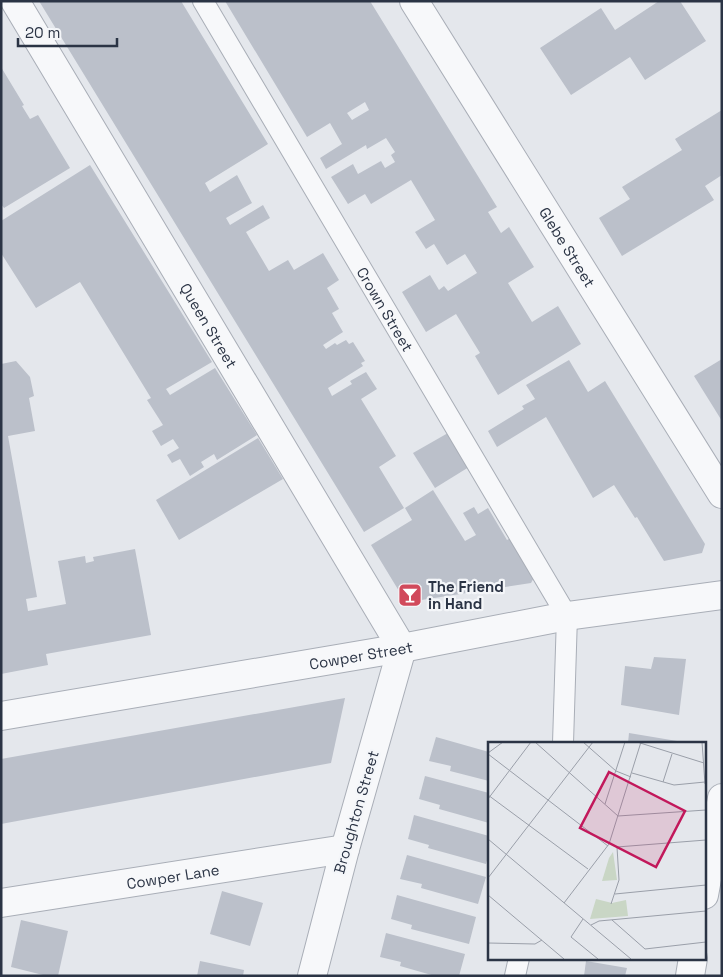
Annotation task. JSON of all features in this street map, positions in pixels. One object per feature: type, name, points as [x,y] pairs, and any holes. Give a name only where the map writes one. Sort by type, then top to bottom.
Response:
[{"type":"street","name":"Queen Street","points":[[15,1],[402,648]]},
{"type":"street","name":"Glebe Street","points":[[414,1],[722,494]]},
{"type":"street","name":"Cowper Street","points":[[1,716],[402,648],[567,616],[722,595]]},
{"type":"street","name":"Broughton Street","points":[[312,976],[344,849],[402,648]]},
{"type":"street","points":[[706,884],[722,798]]},
{"type":"street","name":"Cowper Lane","points":[[1,903],[344,849]]},
{"type":"street","points":[[690,976],[693,960]]},
{"type":"lane","name":"Crown Street","points":[[203,1],[567,616]]},
{"type":"lane","points":[[564,742],[567,616]]},
{"type":"lane","points":[[515,976],[519,960]]},
{"type":"building","points":[[39,1],[181,1],[268,144],[205,183],[210,192],[237,175],[252,203],[226,218],[230,225],[263,205],[270,218],[246,232],[269,271],[288,260],[294,270],[323,253],[339,280],[327,288],[339,309],[332,313],[343,332],[323,345],[326,349],[335,343],[337,345],[346,340],[349,344],[353,342],[365,361],[361,363],[363,366],[328,388],[332,396],[352,384],[350,381],[366,372],[377,389],[361,399],[396,456],[379,467],[404,508],[364,532]]},
{"type":"building","points":[[225,1],[370,1],[497,207],[488,212],[501,233],[509,227],[534,267],[508,283],[532,322],[558,306],[581,344],[498,395],[475,356],[480,353],[456,314],[426,332],[402,292],[430,275],[439,290],[444,286],[448,291],[477,273],[465,254],[447,265],[434,244],[426,249],[415,232],[435,220],[411,180],[371,204],[365,194],[348,204],[331,177],[353,164],[358,174],[381,161],[385,168],[395,162],[391,155],[395,152],[386,138],[367,149],[366,145],[326,169],[320,158],[342,144],[330,123],[307,137]],"holes":[[[365,102],[369,110],[352,120],[347,113]]]},
{"type":"building","points":[[659,1],[680,1],[706,41],[645,80],[630,57],[571,95],[540,48],[601,8],[615,30]]},
{"type":"building","points":[[1,67],[24,105],[22,106],[30,119],[38,115],[70,168],[4,208],[1,204]]},
{"type":"building","points":[[722,110],[722,175],[705,186],[714,200],[622,256],[599,218],[630,199],[622,187],[682,150],[675,139]]},
{"type":"building","points":[[90,165],[212,362],[166,389],[170,395],[215,368],[257,435],[217,460],[214,454],[201,462],[204,467],[190,476],[180,459],[172,463],[167,455],[179,448],[173,439],[161,446],[152,431],[163,425],[147,400],[151,398],[80,282],[36,308],[1,253],[1,221]]},
{"type":"building","points":[[722,359],[722,421],[694,376]]},
{"type":"building","points":[[569,360],[588,392],[605,381],[705,544],[702,553],[664,561],[637,517],[635,518],[614,485],[593,498],[546,417],[497,447],[488,431],[524,409],[522,406],[535,399],[526,385]]},
{"type":"building","points":[[16,361],[30,377],[34,396],[29,398],[35,431],[8,436],[37,597],[26,599],[28,611],[66,604],[58,561],[85,556],[86,563],[94,561],[93,557],[135,549],[151,635],[46,654],[48,665],[1,674],[1,364]]},
{"type":"building","points":[[448,433],[469,467],[435,488],[413,453]]},
{"type":"building","points":[[258,438],[283,479],[179,540],[156,500]]},
{"type":"building","points":[[433,490],[465,541],[476,535],[463,513],[474,507],[478,514],[488,508],[507,540],[512,537],[536,574],[531,583],[415,601],[402,596],[371,545],[412,520],[405,508]]},
{"type":"building","points":[[654,657],[686,659],[679,715],[621,705],[625,666],[651,669]]},
{"type":"building","points":[[345,698],[331,763],[1,824],[1,759]]},
{"type":"building","points":[[629,733],[677,741],[677,742],[628,742]]},
{"type":"building","points":[[436,737],[488,752],[488,781],[450,771],[451,766],[429,761]]},
{"type":"building","points":[[425,776],[488,793],[488,823],[439,809],[440,805],[419,799]]},
{"type":"building","points":[[414,815],[488,836],[488,857],[486,864],[428,848],[429,845],[408,839]]},
{"type":"building","points":[[407,855],[486,877],[478,904],[421,888],[422,884],[400,879]]},
{"type":"building","points":[[222,891],[263,903],[250,946],[210,934]]},
{"type":"building","points":[[397,895],[476,917],[469,944],[411,929],[412,925],[391,919]]},
{"type":"building","points":[[21,920],[68,931],[58,976],[47,976],[11,967]]},
{"type":"building","points":[[386,933],[465,954],[459,976],[435,976],[400,966],[401,962],[380,957]]},
{"type":"building","points":[[200,961],[244,970],[243,976],[197,976]]},
{"type":"building","points":[[586,961],[627,968],[625,976],[584,976]]},
{"type":"place","name":"The Friend in Hand","points":[[410,595]]}]
